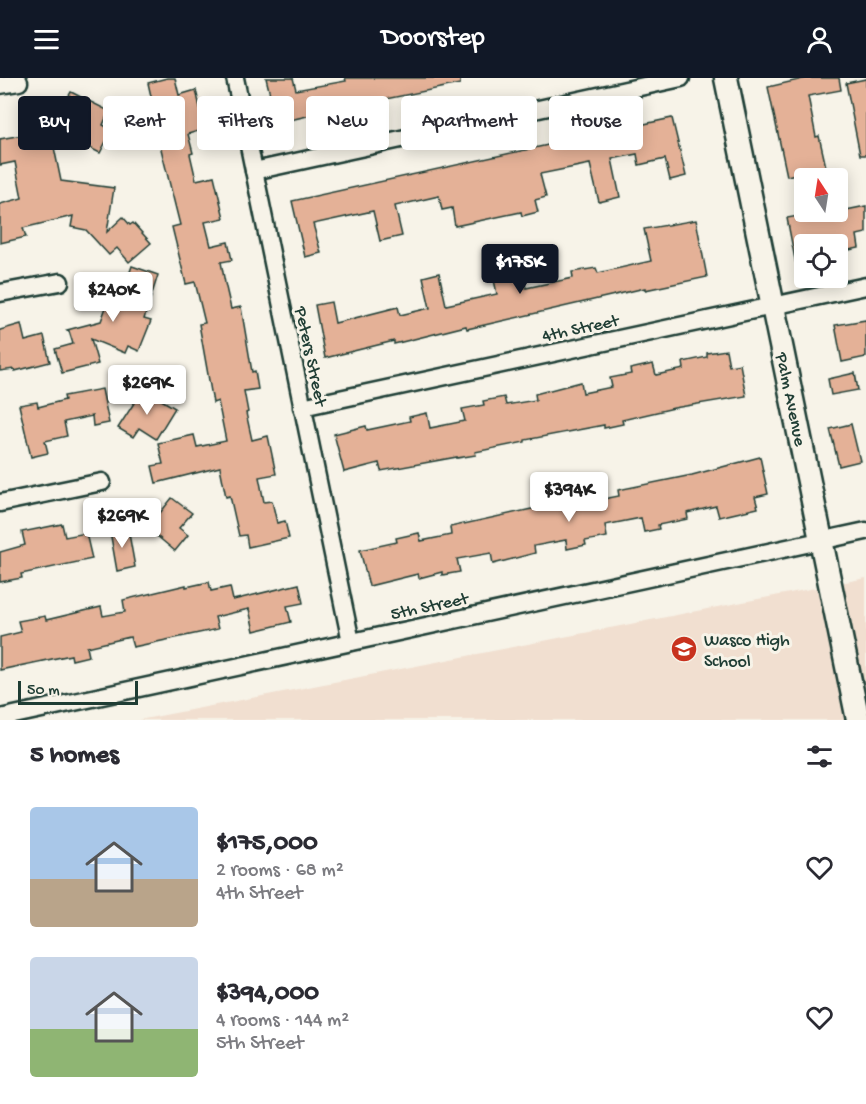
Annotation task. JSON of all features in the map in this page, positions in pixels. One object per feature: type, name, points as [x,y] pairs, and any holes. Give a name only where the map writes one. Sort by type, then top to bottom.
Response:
[{"type":"main road","name":"Palm Avenue","points":[[726,78],[858,720]]},
{"type":"street","name":"Peters Street","points":[[235,78],[351,642]]},
{"type":"street","points":[[254,171],[681,78]]},
{"type":"street","points":[[0,86],[19,81]]},
{"type":"street","points":[[0,293],[60,282]]},
{"type":"street","name":"4th Street","points":[[302,407],[866,286]]},
{"type":"street","points":[[0,503],[102,482]]},
{"type":"street","name":"5th Street","points":[[0,718],[866,531]]},
{"type":"shaded area","name":"Wasco High School","points":[[866,578],[866,720],[139,720]]},
{"type":"building","points":[[175,78],[179,95],[196,90],[197,131],[188,134],[193,153],[190,154],[196,180],[214,176],[224,218],[205,222],[211,246],[228,242],[232,260],[221,262],[225,283],[231,309],[241,307],[252,372],[255,371],[258,389],[244,391],[248,412],[246,413],[252,440],[268,436],[276,474],[259,477],[264,502],[272,501],[277,523],[285,521],[289,538],[248,547],[246,535],[239,536],[230,496],[226,497],[220,467],[156,483],[152,466],[163,464],[158,443],[194,435],[197,447],[226,441],[218,401],[213,403],[199,324],[205,323],[195,282],[186,284],[172,227],[180,225],[161,150],[185,150],[185,96],[151,96],[148,83]]},
{"type":"building","points":[[266,78],[293,78],[296,90],[346,81],[345,78],[460,78],[460,84],[389,98],[389,96],[306,96],[306,116],[294,119],[294,96],[270,96]]},
{"type":"building","points":[[807,78],[839,78],[841,90],[808,96],[816,137],[819,136],[826,167],[794,168],[794,174],[787,176],[768,87]]},
{"type":"building","points":[[866,79],[866,155],[860,155],[846,83]]},
{"type":"building","points":[[91,102],[103,108],[103,147],[100,153],[91,148]]},
{"type":"building","points":[[672,118],[686,176],[670,180],[665,159],[639,165],[637,154],[612,159],[620,197],[599,202],[590,164],[540,174],[546,197],[535,200],[538,212],[522,216],[521,212],[455,226],[452,208],[442,210],[439,196],[395,206],[402,236],[380,241],[373,211],[313,224],[321,253],[305,257],[292,201],[525,150],[537,150],[537,147],[549,145],[549,150],[643,150],[643,124]]},
{"type":"building","points":[[18,136],[18,150],[55,150],[61,181],[114,188],[107,232],[123,217],[130,225],[133,223],[151,243],[129,262],[117,248],[109,255],[86,230],[71,227],[73,216],[23,228],[26,237],[0,243],[0,204],[22,198],[15,162],[0,165],[0,139]]},
{"type":"building","points":[[866,206],[866,233],[857,235],[859,248],[848,250],[848,234],[794,234],[794,254],[787,218],[794,217],[794,222],[848,222],[848,210]]},
{"type":"building","points":[[696,220],[707,277],[645,290],[645,288],[467,329],[466,326],[394,344],[394,341],[325,358],[315,305],[331,302],[335,323],[398,307],[400,315],[430,308],[423,277],[439,273],[446,305],[497,294],[490,261],[520,255],[526,288],[573,278],[572,272],[596,268],[598,273],[651,261],[644,229]]},
{"type":"building","points":[[132,266],[158,275],[144,319],[151,321],[139,351],[128,346],[125,353],[91,339],[98,364],[62,373],[55,349],[73,344],[67,330],[101,321],[115,283],[125,286]]},
{"type":"building","points":[[866,320],[866,357],[842,362],[835,325]]},
{"type":"building","points":[[21,324],[25,341],[44,336],[50,362],[15,371],[14,369],[0,371],[0,330]]},
{"type":"building","points":[[726,350],[729,366],[740,364],[746,396],[674,408],[622,420],[623,424],[604,428],[604,425],[525,440],[525,442],[475,452],[476,455],[381,471],[379,463],[344,472],[334,434],[366,426],[367,430],[410,421],[409,417],[427,413],[430,428],[465,421],[462,409],[484,405],[483,401],[504,397],[506,405],[536,400],[535,394],[581,382],[583,393],[612,387],[610,378],[631,374],[630,369],[653,364],[656,375],[684,369],[683,362],[707,357],[707,353]]},
{"type":"building","points":[[855,373],[858,390],[831,395],[828,379]]},
{"type":"building","points":[[102,389],[109,423],[93,426],[92,416],[64,422],[67,436],[45,441],[48,453],[31,457],[19,405],[37,402],[38,407],[65,400],[64,396]]},
{"type":"building","points":[[143,389],[175,408],[156,439],[139,428],[133,437],[118,428]]},
{"type":"building","points":[[851,424],[860,461],[839,466],[830,429]]},
{"type":"building","points":[[760,457],[768,494],[755,497],[758,508],[719,517],[716,506],[687,513],[688,519],[658,525],[659,529],[644,532],[641,518],[605,525],[607,537],[585,541],[586,545],[567,549],[566,540],[534,546],[535,553],[493,564],[491,553],[457,559],[460,572],[442,575],[442,572],[419,578],[418,574],[369,586],[360,550],[397,542],[396,538],[419,533],[421,541],[451,535],[450,527],[577,499],[578,504],[619,496],[618,490],[692,475]]},
{"type":"building","points":[[172,498],[192,513],[179,528],[188,535],[175,551],[139,521],[151,506],[160,513]]},
{"type":"building","points":[[62,524],[65,537],[86,533],[92,559],[21,574],[22,578],[0,582],[0,552],[25,545],[22,532]]},
{"type":"building","points":[[128,528],[135,567],[117,571],[110,531]]},
{"type":"building","points":[[209,582],[211,591],[230,587],[233,600],[299,584],[303,603],[287,606],[291,622],[254,631],[249,609],[215,617],[218,629],[133,647],[130,637],[87,647],[89,656],[72,660],[71,655],[0,670],[0,637],[21,632],[18,621],[45,616],[46,620],[101,607],[103,616],[125,612],[123,600]]},
{"type":"place","name":"Wasco High School","points":[[684,649]]}]
